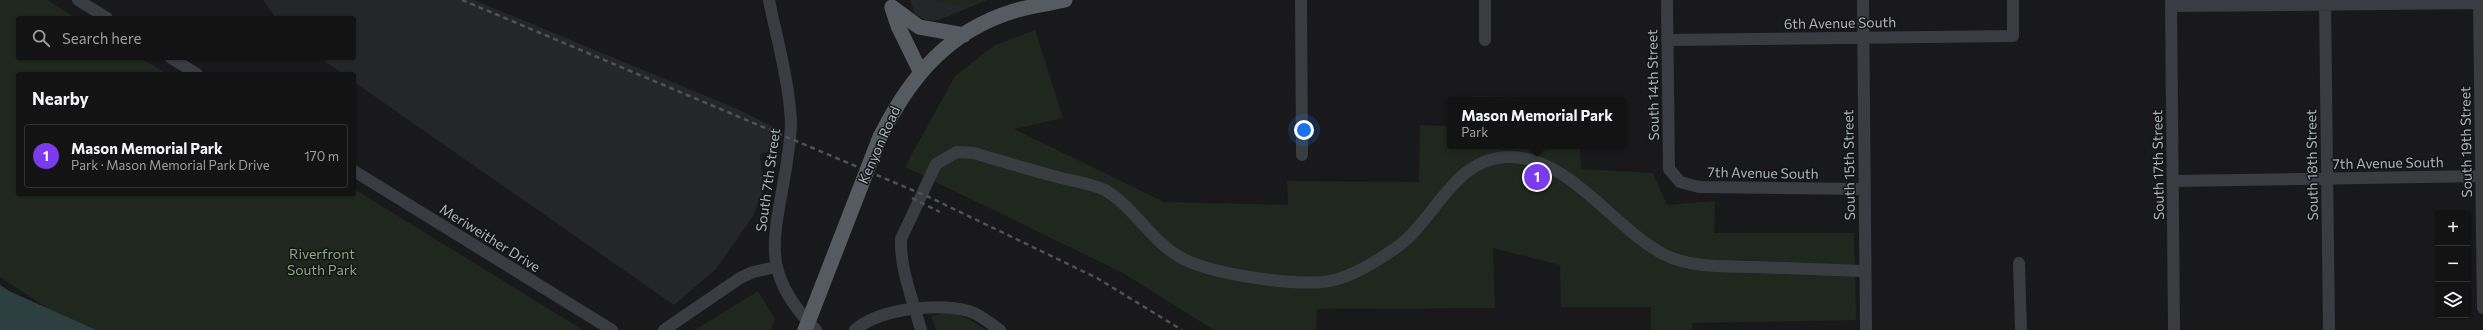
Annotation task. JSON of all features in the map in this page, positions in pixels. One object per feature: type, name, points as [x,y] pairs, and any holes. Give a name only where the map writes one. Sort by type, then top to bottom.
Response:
[{"type":"main road","name":"Kenyon Road","points":[[805,330],[880,137],[893,110],[920,71],[976,26],[1016,10],[1065,0]]},
{"type":"main road","points":[[891,4],[919,28],[964,35]]},
{"type":"main road","points":[[891,4],[898,26],[920,71]]},
{"type":"street","points":[[78,0],[104,16]]},
{"type":"street","name":"South 7th Street","points":[[769,0],[788,93],[791,124],[789,149],[777,218],[774,246],[776,267],[780,282],[789,299],[816,330]]},
{"type":"street","points":[[1301,0],[1302,155]]},
{"type":"street","points":[[1485,0],[1485,40]]},
{"type":"street","name":"South 14th Street","points":[[1667,0],[1669,169]]},
{"type":"street","name":"South 15th Street","points":[[1863,0],[1866,330]]},
{"type":"street","name":"6th Avenue South","points":[[1667,40],[2013,36],[2013,0]]},
{"type":"street","name":"South 18th Street","points":[[2325,2],[2329,330]]},
{"type":"street","points":[[2171,3],[2480,2]]},
{"type":"street","name":"South 19th Street","points":[[2480,2],[2483,308]]},
{"type":"street","name":"South 17th Street","points":[[2171,3],[2174,330]]},
{"type":"street","points":[[174,60],[194,72]]},
{"type":"street","points":[[921,330],[900,251],[901,239],[936,164],[957,152],[974,153],[1104,190],[1136,216],[1179,257],[1206,268],[1278,280],[1323,282],[1342,278],[1367,267],[1411,236],[1452,183],[1468,170],[1491,159],[1512,157],[1532,161],[1560,174],[1591,197],[1636,235],[1665,256],[1689,263],[1719,266],[1866,271]]},
{"type":"street","name":"7th Avenue South","points":[[1669,169],[1680,182],[1699,187],[1865,189]]},
{"type":"street","name":"Meriweither Drive","points":[[356,172],[612,330]]},
{"type":"street","name":"7th Avenue South","points":[[2173,181],[2482,176]]},
{"type":"street","points":[[2019,263],[2021,330]]},
{"type":"street","points":[[664,330],[740,278],[753,272],[776,267]]},
{"type":"street","points":[[855,330],[860,326],[886,315],[915,307],[952,307],[975,313],[1000,330]]},
{"type":"shaded area","points":[[263,0],[474,0],[735,108],[778,129],[773,150],[760,154],[764,188],[753,216],[716,269],[674,305],[356,83],[356,72],[340,72],[323,60],[356,60],[356,16],[275,16]]},
{"type":"shaded area","points":[[910,0],[987,0],[939,20],[925,20],[915,14]]},
{"type":"shaded area","points":[[0,285],[9,291],[96,330],[0,330]]},
{"type":"green space","name":"Riverfront South Park","points":[[0,0],[47,0],[73,16],[16,16],[16,60],[144,60],[164,72],[16,72],[16,196],[356,196],[356,190],[583,330],[81,330],[0,277]]},
{"type":"green space","points":[[935,0],[981,0],[964,8]]},
{"type":"green space","points":[[1035,30],[1063,118],[1014,129],[1164,202],[1288,205],[1287,181],[1419,182],[1420,125],[1447,126],[1447,149],[1580,149],[1581,169],[1653,173],[1667,205],[1715,201],[1714,233],[1854,233],[1856,320],[1692,323],[1692,330],[1651,330],[1651,307],[1561,307],[1560,265],[1493,248],[1495,308],[1317,309],[1316,330],[1214,330],[1123,273],[905,167],[955,76],[995,45]]},
{"type":"green space","points":[[1473,96],[1526,97],[1473,97]]},
{"type":"green space","points":[[758,291],[775,319],[771,330],[695,330]]},
{"type":"green space","points":[[949,311],[969,319],[986,330],[936,330],[931,316]]},
{"type":"railway","points":[[462,0],[931,198],[1097,278],[1182,330]]},
{"type":"railway","points":[[912,198],[940,212]]},
{"type":"place","name":"Mason Memorial Park","points":[[1537,177]]}]
